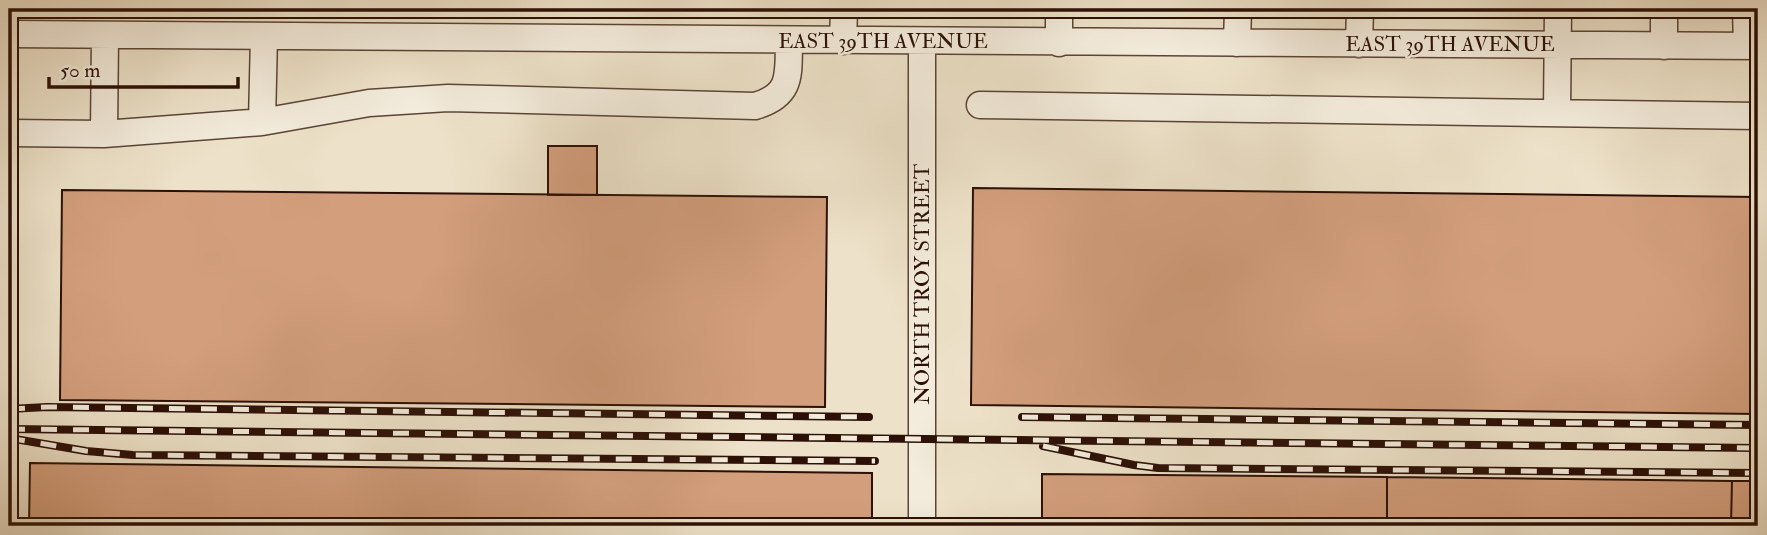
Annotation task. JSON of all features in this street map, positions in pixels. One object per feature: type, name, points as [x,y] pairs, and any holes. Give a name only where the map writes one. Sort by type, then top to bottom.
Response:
[{"type":"street","points":[[844,9],[844,41]]},
{"type":"street","points":[[1059,9],[1059,43]]},
{"type":"street","points":[[1237,43],[1238,9]]},
{"type":"street","points":[[1359,44],[1360,9]]},
{"type":"street","points":[[1557,113],[1558,9]]},
{"type":"street","points":[[1664,9],[1664,46]]},
{"type":"street","points":[[1746,9],[1752,46]]},
{"type":"street","name":"EAST 39TH AVENUE","points":[[9,34],[1752,46]]},
{"type":"street","points":[[104,134],[105,35]]},
{"type":"street","points":[[262,122],[264,36]]},
{"type":"street","points":[[9,133],[104,134],[262,122],[369,103],[448,98],[755,106],[771,101],[782,92],[788,71],[789,41]]},
{"type":"street","name":"NORTH TROY STREET","points":[[922,42],[922,526]]},
{"type":"street","points":[[980,105],[1758,116]]},
{"type":"building","points":[[548,146],[597,146],[597,195],[548,195]]},
{"type":"building","points":[[973,188],[1758,197],[1758,414],[971,405]]},
{"type":"building","points":[[62,190],[827,197],[825,407],[60,400]]},
{"type":"building","points":[[30,463],[872,473],[872,526],[29,526]]},
{"type":"building","points":[[1042,474],[1387,477],[1387,526],[1042,526]]},
{"type":"building","points":[[1387,477],[1732,481],[1731,526],[1387,526]]},
{"type":"building","points":[[1732,481],[1758,481],[1758,526],[1731,526]]},
{"type":"railway","points":[[9,409],[47,407],[869,417]]},
{"type":"railway","points":[[1022,417],[1758,425]]},
{"type":"railway","points":[[9,429],[1758,448]]},
{"type":"railway","points":[[9,438],[86,451],[133,455],[875,461]]},
{"type":"railway","points":[[1043,446],[1158,468],[1758,473]]}]
